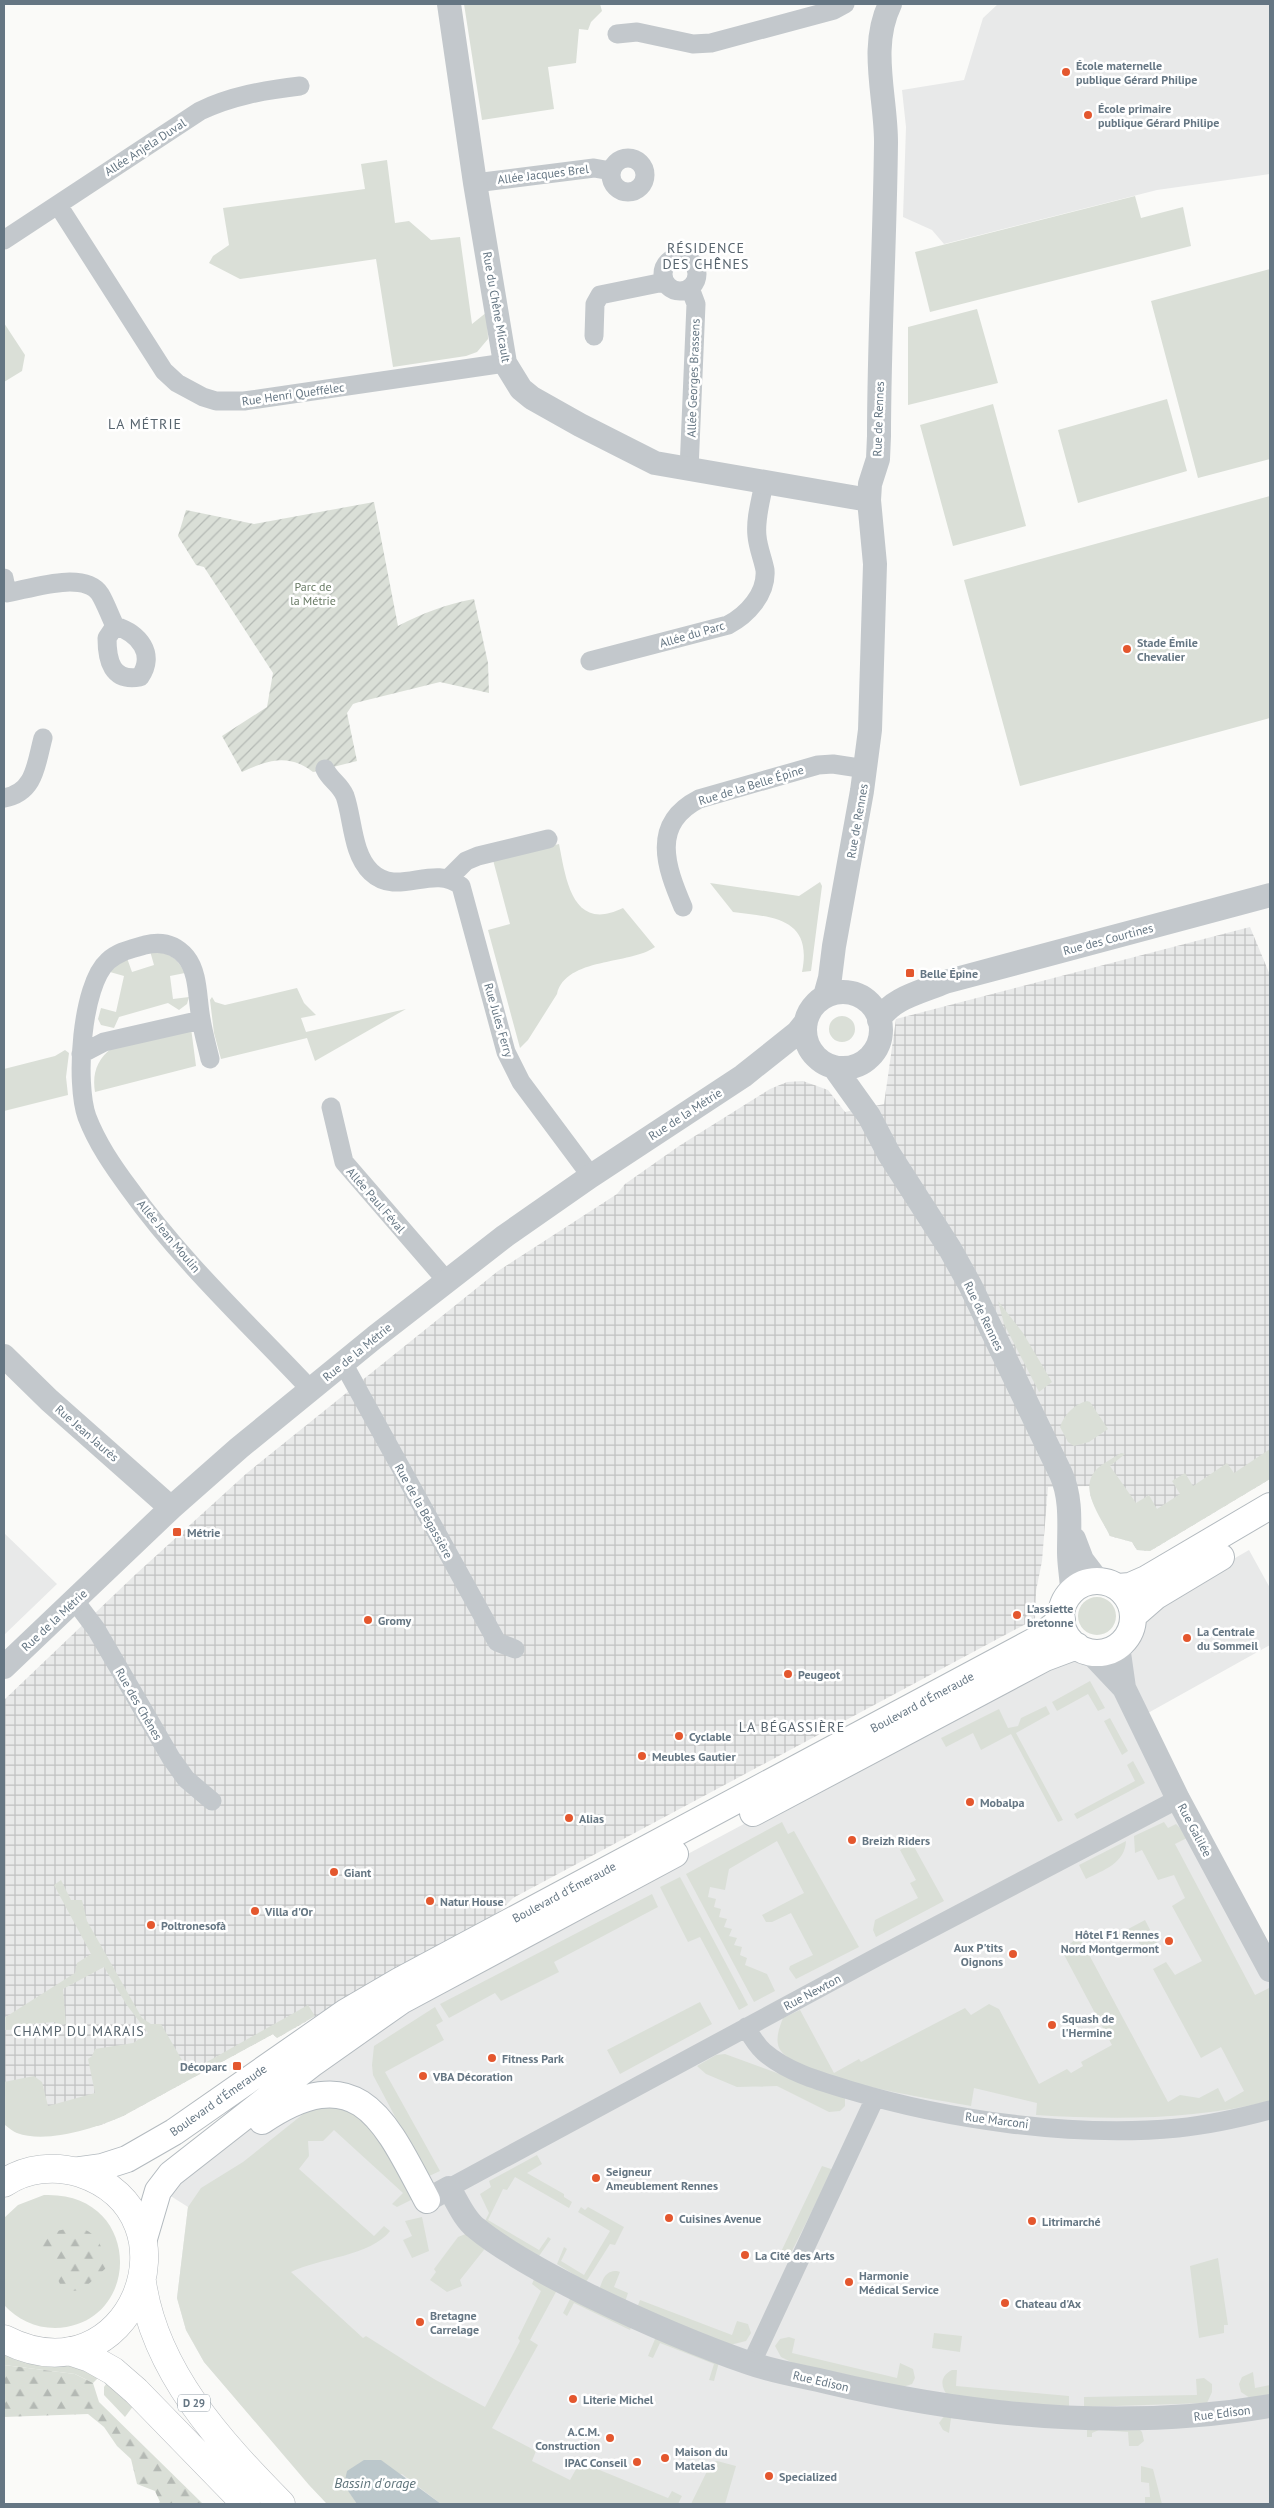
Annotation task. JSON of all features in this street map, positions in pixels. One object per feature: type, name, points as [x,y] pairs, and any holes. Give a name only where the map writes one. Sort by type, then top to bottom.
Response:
[{"type":"main road","points":[[1108,1584],[1129,1600],[1133,1616],[1128,1636],[1118,1646],[1105,1652],[1084,1649],[1066,1634],[1062,1619],[1064,1604],[1072,1592],[1084,1584],[1108,1584],[1130,1586],[1146,1579],[1270,1506]]},
{"type":"main road","points":[[1133,1616],[1156,1596],[1270,1526]]},
{"type":"main road","name":"Boulevard d'Émeraude","points":[[73,2171],[102,2167],[127,2159],[140,2152],[174,2132],[299,2043],[361,2003],[582,1881],[767,1785],[1027,1645],[1053,1628],[1062,1619]]},
{"type":"main road","name":"Boulevard d'Émeraude","points":[[143,2242],[158,2191],[180,2166],[313,2063],[401,2002],[515,1939],[1045,1658],[1084,1649]]},
{"type":"main road","points":[[180,2166],[239,2136],[287,2104],[307,2097],[342,2096],[355,2100],[369,2108],[438,2194]]},
{"type":"main road","points":[[4,2162],[28,2172]]},
{"type":"main road","points":[[4,2183],[28,2172],[43,2169],[73,2171],[98,2180],[118,2196],[130,2210],[143,2242],[145,2269],[142,2282],[130,2310],[110,2333],[98,2341],[69,2351],[52,2353],[35,2351],[4,2338]]},
{"type":"main road","name":"D 29","points":[[142,2282],[146,2306],[154,2333],[173,2374],[248,2471],[281,2504]]},
{"type":"main road","name":"D 29","points":[[69,2351],[90,2358],[114,2371],[246,2504]]},
{"type":"street","name":"Rue du Chêne Micault","points":[[449,4],[475,183],[505,363],[516,383],[532,398],[655,463],[868,500]]},
{"type":"street","points":[[617,34],[637,32],[693,44],[711,43],[834,10],[845,4]]},
{"type":"street","name":"Rue de Rennes","points":[[825,996],[840,923],[866,769],[870,730],[875,614],[875,544],[868,500],[870,484],[878,459],[886,141],[879,46],[880,32],[890,4]]},
{"type":"street","name":"Allée Anjela Duval","points":[[4,240],[192,117],[217,103],[269,90],[300,86]]},
{"type":"street","name":"Allée Jacques Brel","points":[[475,183],[594,168],[611,171]]},
{"type":"street","name":"Rue Henri Queffélec","points":[[58,205],[159,364],[177,383],[203,397],[216,401],[244,401],[505,363]]},
{"type":"street","name":"Allée Georges Brassens","points":[[664,282],[662,272],[667,262],[683,257],[692,262],[697,273],[690,288],[696,304],[688,470]]},
{"type":"street","points":[[594,336],[595,304],[600,295],[664,282],[676,291],[690,288]]},
{"type":"street","name":"Allée du Parc","points":[[590,661],[728,625],[744,616],[762,588],[765,573],[757,536],[757,516],[764,483]]},
{"type":"street","points":[[4,578],[7,593],[74,581],[88,584],[99,593],[115,626]]},
{"type":"street","points":[[4,798],[17,796],[27,788],[43,738]]},
{"type":"street","name":"Rue de la Belle Épine","points":[[683,907],[671,880],[666,848],[671,824],[687,805],[699,799],[818,765],[833,764],[866,769]]},
{"type":"street","points":[[325,769],[345,796],[359,853],[371,872],[380,878],[400,883],[431,877],[450,878],[466,861],[478,856],[548,839]]},
{"type":"street","name":"Rue Jules Ferry","points":[[450,878],[461,886],[463,891],[506,1052],[521,1082],[590,1176]]},
{"type":"street","name":"Rue des Courtines","points":[[879,1020],[884,1012],[896,1001],[944,982],[1270,895]]},
{"type":"street","name":"Rue de Rennes","points":[[840,923],[841,976],[857,995]]},
{"type":"street","name":"Allée Jean Moulin","points":[[210,1059],[201,1020],[194,971],[186,957],[169,944],[154,943],[122,951],[107,962],[95,977],[81,1054],[79,1076],[86,1116],[102,1150],[139,1202],[179,1252],[311,1390]]},
{"type":"street","name":"Rue des Courtines","points":[[857,995],[914,984],[944,982]]},
{"type":"street","points":[[838,992],[857,995],[873,1007],[879,1020],[879,1040],[875,1049],[861,1063],[848,1067],[825,1061],[808,1044],[806,1022],[812,1007],[825,996],[838,992]]},
{"type":"street","points":[[81,1054],[104,1042],[201,1020]]},
{"type":"street","name":"Rue de la Métrie","points":[[4,1667],[171,1508],[343,1363],[446,1280],[590,1176],[743,1076],[792,1038],[806,1022]]},
{"type":"street","name":"Rue de la Métrie","points":[[743,1076],[780,1061],[825,1061]]},
{"type":"street","name":"Rue de Rennes","points":[[825,1061],[869,1116],[888,1154],[920,1200],[970,1285],[1065,1482],[1071,1528],[1082,1560],[1108,1584]]},
{"type":"street","name":"Rue de Rennes","points":[[861,1063],[862,1085],[869,1116]]},
{"type":"street","name":"Allée Paul Féval","points":[[331,1107],[344,1162],[446,1280]]},
{"type":"street","name":"Rue Jean Jaurès","points":[[4,1356],[49,1400],[171,1508]]},
{"type":"street","name":"Rue de la Bégassière","points":[[343,1363],[497,1642],[514,1649]]},
{"type":"street","name":"Rue de Rennes","points":[[1071,1528],[1069,1551],[1072,1592]]},
{"type":"street","name":"Rue des Chênes","points":[[74,1601],[96,1629],[170,1758],[186,1779],[212,1801]]},
{"type":"street","name":"Rue Galilée","points":[[1118,1646],[1124,1688],[1178,1799],[1270,1970]]},
{"type":"street","name":"Rue Galilée","points":[[1084,1649],[1124,1688]]},
{"type":"street","name":"Rue Newton","points":[[438,2194],[746,2027],[1178,1799]]},
{"type":"street","name":"Rue Marconi","points":[[746,2027],[763,2051],[789,2068],[821,2082],[875,2098],[965,2117],[1084,2128],[1177,2128],[1270,2110]]},
{"type":"street","points":[[751,2364],[875,2098]]},
{"type":"street","name":"Rue Edison","points":[[438,2194],[475,2228],[542,2270],[628,2315],[751,2364],[862,2390],[928,2402],[1076,2418],[1158,2419],[1228,2414],[1270,2406]]},
{"type":"shaded area","name":"École primaire publique Gérard Philipe","points":[[998,4],[1270,4],[1270,174],[1157,190],[944,244],[932,230],[903,217],[906,127],[902,90],[964,80],[983,18]]},
{"type":"shaded area","points":[[1250,927],[1270,975],[1270,1479],[1150,1551],[1137,1550],[1132,1542],[1110,1536],[1091,1498],[1089,1486],[1048,1487],[1042,1561],[1036,1591],[1035,1619],[513,1898],[499,1912],[277,2038],[273,2034],[123,2116],[101,2125],[44,2136],[17,2133],[4,2124],[4,1700],[136,1574],[247,1473],[498,1271],[617,1194],[625,1184],[679,1146],[770,1089],[787,1082],[803,1081],[828,1090],[845,1112],[884,1104],[896,1019]]},
{"type":"shaded area","points":[[4,1533],[57,1584],[4,1635]]},
{"type":"shaded area","points":[[1249,1550],[1270,1588],[1270,1645],[1148,1713],[1270,1957],[1270,2504],[327,2504],[204,2362],[186,2330],[177,2298],[188,2207],[166,2193],[357,2042],[538,1934],[1040,1666],[1078,1659],[1095,1666],[1126,1651],[1149,1613],[1161,1601]]},
{"type":"green space","points":[[464,4],[600,4],[602,11],[591,22],[588,30],[579,29],[576,63],[548,67],[554,109],[482,120]]},
{"type":"green space","points":[[387,160],[395,223],[409,221],[431,240],[460,237],[472,324],[487,312],[488,339],[477,352],[466,356],[393,367],[376,259],[240,279],[209,263],[213,256],[229,245],[223,208],[365,189],[361,164]]},
{"type":"green space","points":[[1135,196],[1141,218],[1183,207],[1191,246],[930,312],[915,252]]},
{"type":"green space","points":[[1270,269],[1270,459],[1198,478],[1151,301]]},
{"type":"green space","points":[[977,309],[998,383],[908,405],[908,327]]},
{"type":"green space","points":[[4,323],[25,355],[22,371],[4,382]]},
{"type":"green space","points":[[1167,399],[1187,471],[1078,503],[1058,430]]},
{"type":"green space","points":[[993,404],[1026,526],[953,546],[920,425]]},
{"type":"green space","name":"Stade Émile Chevalier","points":[[1270,496],[1270,718],[1020,786],[964,580]]},
{"type":"green space","name":"Parc de la Métrie","points":[[374,502],[398,626],[435,609],[474,599],[488,663],[489,693],[440,682],[359,702],[353,704],[347,713],[357,761],[313,772],[295,762],[278,760],[261,764],[242,772],[222,736],[267,707],[273,673],[204,567],[196,565],[178,536],[186,510],[254,524]]},
{"type":"green space","points":[[559,844],[569,886],[582,908],[592,913],[606,914],[623,908],[655,947],[644,953],[600,963],[573,974],[563,982],[528,1040],[520,1048],[488,930],[510,924],[493,860]]},
{"type":"green space","points":[[820,882],[822,886],[811,971],[802,972],[804,954],[796,931],[787,924],[775,919],[733,912],[710,883],[799,896]]},
{"type":"green space","points":[[150,951],[171,956],[182,967],[185,973],[170,976],[173,999],[189,997],[187,1004],[179,1010],[168,1003],[119,1017],[114,1028],[101,1025],[98,1019],[101,1008],[116,1012],[124,976],[110,972],[111,966],[127,958],[132,972],[154,965]]},
{"type":"green space","points":[[297,988],[304,1003],[316,1015],[301,1018],[306,1032],[406,1009],[315,1061],[307,1038],[221,1059],[214,1033],[210,1000],[212,997],[215,1002],[225,1005]]},
{"type":"green space","points":[[842,1016],[851,1020],[855,1029],[851,1038],[842,1042],[833,1038],[829,1029],[833,1020]]},
{"type":"green space","points":[[191,1028],[196,1066],[95,1092],[94,1079],[97,1067],[99,1062],[112,1048]]},
{"type":"green space","points":[[65,1050],[69,1053],[66,1077],[68,1095],[4,1111],[4,1069],[55,1056]]},
{"type":"green space","points":[[998,1301],[1023,1333],[1052,1382],[1039,1392],[1004,1324]]},
{"type":"green space","points":[[1087,1401],[1090,1402],[1108,1429],[1089,1442],[1074,1446],[1068,1442],[1060,1427],[1070,1411]]},
{"type":"green space","points":[[1270,1449],[1270,1479],[1150,1551],[1137,1550],[1132,1542],[1110,1536],[1094,1506],[1089,1489],[1090,1481],[1095,1471],[1121,1453],[1125,1454],[1110,1466],[1136,1503],[1149,1495],[1157,1509],[1180,1494],[1172,1481],[1185,1473],[1193,1486],[1227,1463],[1234,1473]]},
{"type":"green space","points":[[1097,1597],[1111,1602],[1116,1616],[1111,1630],[1097,1635],[1083,1630],[1078,1616],[1083,1602]]},
{"type":"green space","points":[[1090,1681],[1105,1708],[1098,1711],[1088,1694],[1057,1711],[1052,1702]]},
{"type":"green space","points":[[1046,1706],[1050,1714],[1016,1733],[1063,1820],[1058,1822],[1011,1734],[981,1750],[973,1733],[946,1747],[941,1738],[999,1709],[1008,1728],[1018,1726],[1021,1718]]},
{"type":"green space","points":[[1110,1718],[1128,1751],[1122,1755],[1104,1721]]},
{"type":"green space","points":[[1133,1761],[1145,1783],[1077,1819],[1074,1814],[1135,1781],[1127,1765]]},
{"type":"green space","points":[[782,1822],[788,1834],[794,1831],[859,1947],[796,1979],[789,1969],[790,1966],[813,1955],[791,1913],[772,1922],[766,1922],[762,1915],[804,1893],[777,1841],[729,1869],[725,1890],[710,1887],[708,1897],[716,1899],[714,1907],[721,1909],[719,1917],[727,1919],[724,1927],[732,1929],[729,1936],[737,1938],[734,1945],[742,1947],[740,1955],[747,1958],[745,1965],[767,1974],[775,1991],[754,2002],[686,1874]]},
{"type":"green space","points":[[1164,1822],[1168,1828],[1176,1824],[1189,1837],[1175,1844],[1255,1995],[1269,1988],[1270,1990],[1270,2101],[1212,2112],[1154,2117],[1095,2118],[1036,2115],[1037,2103],[974,2088],[971,2106],[870,2087],[815,2071],[794,2061],[781,2051],[778,2039],[783,2018],[800,2010],[834,2073],[859,2059],[861,2062],[965,2008],[971,2015],[989,2004],[999,2009],[1039,2084],[1067,2069],[1071,2073],[1083,2066],[1081,2062],[1112,2045],[1062,1951],[1079,1936],[1168,2102],[1180,2095],[1199,2098],[1218,2088],[1225,2102],[1244,2091],[1221,2047],[1201,2058],[1153,1969],[1166,1962],[1175,1975],[1202,1961],[1172,1906],[1185,1898],[1174,1875],[1158,1880],[1142,1850],[1135,1853],[1134,1836]]},
{"type":"green space","points":[[1126,1841],[1125,1849],[1118,1860],[1106,1869],[1086,1879],[1079,1865]]},
{"type":"green space","points":[[912,1843],[944,1901],[876,1937],[873,1930],[875,1920],[918,1898],[910,1883],[916,1880],[900,1850]]},
{"type":"green space","points":[[680,1877],[748,2005],[739,2010],[700,1937],[688,1942],[660,1887]]},
{"type":"green space","points":[[61,1880],[71,1900],[82,1900],[87,1921],[142,2018],[151,2024],[161,2024],[189,2072],[308,2005],[315,2016],[277,2038],[273,2034],[112,2121],[85,2130],[56,2136],[29,2136],[15,2132],[4,2124],[4,2082],[34,2076],[42,2082],[48,2106],[95,2093],[88,2059],[92,2056],[95,2049],[133,2043],[148,2033],[126,2004],[104,1967],[63,1989],[66,2024],[56,2025],[55,2022],[29,2024],[30,2029],[4,2030],[4,2018],[75,1973],[77,1963],[91,1954],[54,1885]]},
{"type":"green space","points":[[652,1894],[658,1907],[554,1962],[559,1972],[501,2001],[495,1993],[449,2018],[440,2004]]},
{"type":"green space","points":[[1145,1920],[1160,1949],[1146,1957],[1134,1932],[1119,1940],[1117,1935]]},
{"type":"green space","points":[[700,2002],[712,2024],[620,2074],[607,2050]]},
{"type":"green space","points":[[435,2007],[443,2021],[436,2025],[444,2040],[385,2072],[440,2171],[427,2177],[373,2075],[372,2065],[374,2046]]},
{"type":"green space","points":[[725,2054],[845,2098],[845,2106],[840,2111],[829,2112],[777,2086],[737,2087],[706,2074],[697,2066],[716,2055]]},
{"type":"green space","points":[[335,2104],[371,2125],[413,2199],[397,2207],[392,2204],[403,2193],[334,2130],[323,2141],[308,2141],[309,2156],[299,2169],[374,2236],[384,2226],[390,2231],[370,2246],[358,2251],[291,2272],[363,2338],[366,2336],[434,2379],[485,2407],[520,2341],[518,2338],[541,2291],[532,2284],[535,2277],[557,2290],[530,2340],[538,2345],[492,2428],[536,2451],[532,2461],[570,2480],[580,2462],[668,2498],[672,2491],[682,2496],[678,2504],[441,2504],[402,2474],[344,2484],[357,2504],[327,2504],[309,2485],[204,2362],[186,2330],[177,2298],[188,2207],[201,2188],[243,2162],[307,2111]]},
{"type":"green space","points":[[537,2155],[542,2164],[527,2173],[564,2194],[564,2197],[572,2202],[569,2208],[515,2177],[507,2190],[503,2189],[488,2220],[539,2250],[548,2237],[551,2239],[539,2256],[484,2223],[489,2213],[480,2194],[491,2187],[489,2181]]},
{"type":"green space","points":[[822,2166],[831,2169],[831,2173],[789,2257],[779,2256]]},
{"type":"green space","points":[[44,2195],[77,2199],[100,2214],[115,2235],[120,2259],[117,2284],[104,2306],[84,2322],[55,2328],[27,2322],[4,2305],[4,2218],[18,2205]]},
{"type":"green space","points":[[581,2207],[585,2210],[588,2207],[624,2227],[615,2245],[610,2244],[586,2282],[557,2264],[564,2247],[567,2249],[561,2261],[584,2275],[610,2231],[578,2212]]},
{"type":"green space","points":[[422,2217],[429,2251],[412,2258],[403,2240],[412,2236],[405,2221]]},
{"type":"green space","points":[[75,2227],[89,2232],[98,2241],[104,2254],[106,2268],[82,2290],[73,2291],[61,2286],[50,2264],[40,2254],[40,2244],[52,2232]]},
{"type":"green space","points":[[468,2233],[487,2246],[460,2280],[462,2286],[447,2292],[430,2280],[436,2272],[434,2269],[458,2237]]},
{"type":"green space","points":[[1218,2258],[1228,2325],[1224,2325],[1224,2333],[1199,2338],[1190,2266]]},
{"type":"green space","points":[[620,2272],[614,2287],[628,2293],[625,2302],[599,2290],[607,2274]]},
{"type":"green space","points":[[570,2299],[632,2325],[630,2330],[574,2303],[567,2316],[563,2313]]},
{"type":"green space","points":[[640,2300],[732,2335],[737,2321],[748,2324],[751,2333],[746,2341],[730,2345],[637,2308]]},
{"type":"green space","points":[[934,2333],[962,2336],[960,2352],[932,2348]]},
{"type":"green space","points":[[789,2337],[795,2339],[792,2353],[897,2378],[900,2363],[913,2369],[915,2378],[912,2384],[903,2387],[793,2363],[781,2357],[775,2346],[780,2339]]},
{"type":"green space","points":[[655,2339],[719,2362],[714,2381],[709,2380],[714,2364],[660,2343],[653,2358],[648,2356]]},
{"type":"green space","points":[[4,2351],[26,2360],[72,2365],[101,2375],[93,2383],[75,2374],[4,2365]]},
{"type":"green space","points":[[4,2365],[75,2374],[93,2383],[99,2402],[203,2504],[157,2504],[160,2502],[155,2491],[137,2484],[131,2459],[117,2446],[104,2427],[88,2414],[4,2417]]},
{"type":"green space","points":[[952,2370],[957,2370],[956,2386],[1069,2396],[1069,2407],[948,2396],[942,2382],[945,2375]]},
{"type":"green space","points":[[1253,2372],[1255,2388],[1270,2385],[1270,2395],[1250,2398],[1241,2392],[1239,2384],[1242,2377]]},
{"type":"green space","points":[[1204,2378],[1212,2384],[1212,2392],[1207,2403],[1084,2407],[1084,2397],[1197,2395],[1196,2379]]},
{"type":"green space","points":[[109,2380],[134,2405],[125,2417],[104,2395],[104,2387]]},
{"type":"green space","points":[[945,2415],[1069,2426],[1069,2429],[951,2418],[949,2433],[943,2430],[939,2423]]},
{"type":"green space","points":[[1099,2427],[1139,2429],[1142,2432],[1144,2441],[1138,2446],[1129,2446],[1128,2432],[1099,2430],[1092,2433],[1092,2437],[1087,2437],[1087,2430]]},
{"type":"green space","points":[[717,2461],[736,2466],[725,2504],[691,2504],[711,2463]]},
{"type":"green space","points":[[1141,2466],[1153,2469],[1162,2504],[1145,2504],[1145,2497],[1150,2497],[1149,2483],[1141,2482]]},
{"type":"water","name":"Bassin d'orage","points":[[364,2460],[381,2460],[441,2504],[357,2504],[344,2485],[347,2471]]},
{"type":"place","name":"École maternelle publique Gérard Philipe","points":[[1066,72]]},
{"type":"place","name":"École primaire publique Gérard Philipe","points":[[1088,115]]},
{"type":"place","name":"Stade Émile Chevalier","points":[[1127,649]]},
{"type":"place","name":"Belle Épine","points":[[910,973]]},
{"type":"place","name":"Métrie","points":[[177,1532]]},
{"type":"place","name":"L'assiette bretonne","points":[[1017,1615]]},
{"type":"place","name":"Gromy","points":[[368,1620]]},
{"type":"place","name":"La Centrale du Sommeil","points":[[1187,1638]]},
{"type":"place","name":"Peugeot","points":[[788,1674]]},
{"type":"place","name":"Cyclable","points":[[679,1736]]},
{"type":"place","name":"Meubles Gautier","points":[[642,1756]]},
{"type":"place","name":"Mobalpa","points":[[970,1802]]},
{"type":"place","name":"Alias","points":[[569,1818]]},
{"type":"place","name":"Breizh Riders","points":[[852,1840]]},
{"type":"place","name":"Giant","points":[[334,1872]]},
{"type":"place","name":"Natur House","points":[[430,1901]]},
{"type":"place","name":"Villa d'Or","points":[[255,1911]]},
{"type":"place","name":"Poltronesofà","points":[[151,1925]]},
{"type":"place","name":"Hôtel F1 Rennes Nord Montgermont","points":[[1169,1941]]},
{"type":"place","name":"Aux P'tits Oignons","points":[[1013,1954]]},
{"type":"place","name":"Squash de l'Hermine","points":[[1052,2025]]},
{"type":"place","name":"Fitness Park","points":[[492,2058]]},
{"type":"place","name":"Décoparc","points":[[237,2066]]},
{"type":"place","name":"VBA Décoration","points":[[423,2076]]},
{"type":"place","name":"Seigneur Ameublement Rennes","points":[[596,2178]]},
{"type":"place","name":"Cuisines Avenue","points":[[669,2218]]},
{"type":"place","name":"Litrimarché","points":[[1032,2221]]},
{"type":"place","name":"La Cité des Arts","points":[[745,2255]]},
{"type":"place","name":"Harmonie Médical Service","points":[[849,2282]]},
{"type":"place","name":"Chateau d'Ax","points":[[1005,2303]]},
{"type":"place","name":"Bretagne Carrelage","points":[[420,2322]]},
{"type":"place","name":"Literie Michel","points":[[573,2399]]},
{"type":"place","name":"A.C.M. Construction","points":[[610,2438]]},
{"type":"place","name":"Maison du Matelas","points":[[665,2458]]},
{"type":"place","name":"IPAC Conseil","points":[[637,2462]]},
{"type":"place","name":"Specialized","points":[[769,2476]]},
{"type":"district","name":"RÉSIDENCE DES CHÊNES","points":[[706,256]]},
{"type":"district","name":"LA MÉTRIE","points":[[145,424]]},
{"type":"district","name":"LA BÉGASSIÈRE","points":[[792,1727]]},
{"type":"district","name":"CHAMP DU MARAIS","points":[[79,2031]]}]
